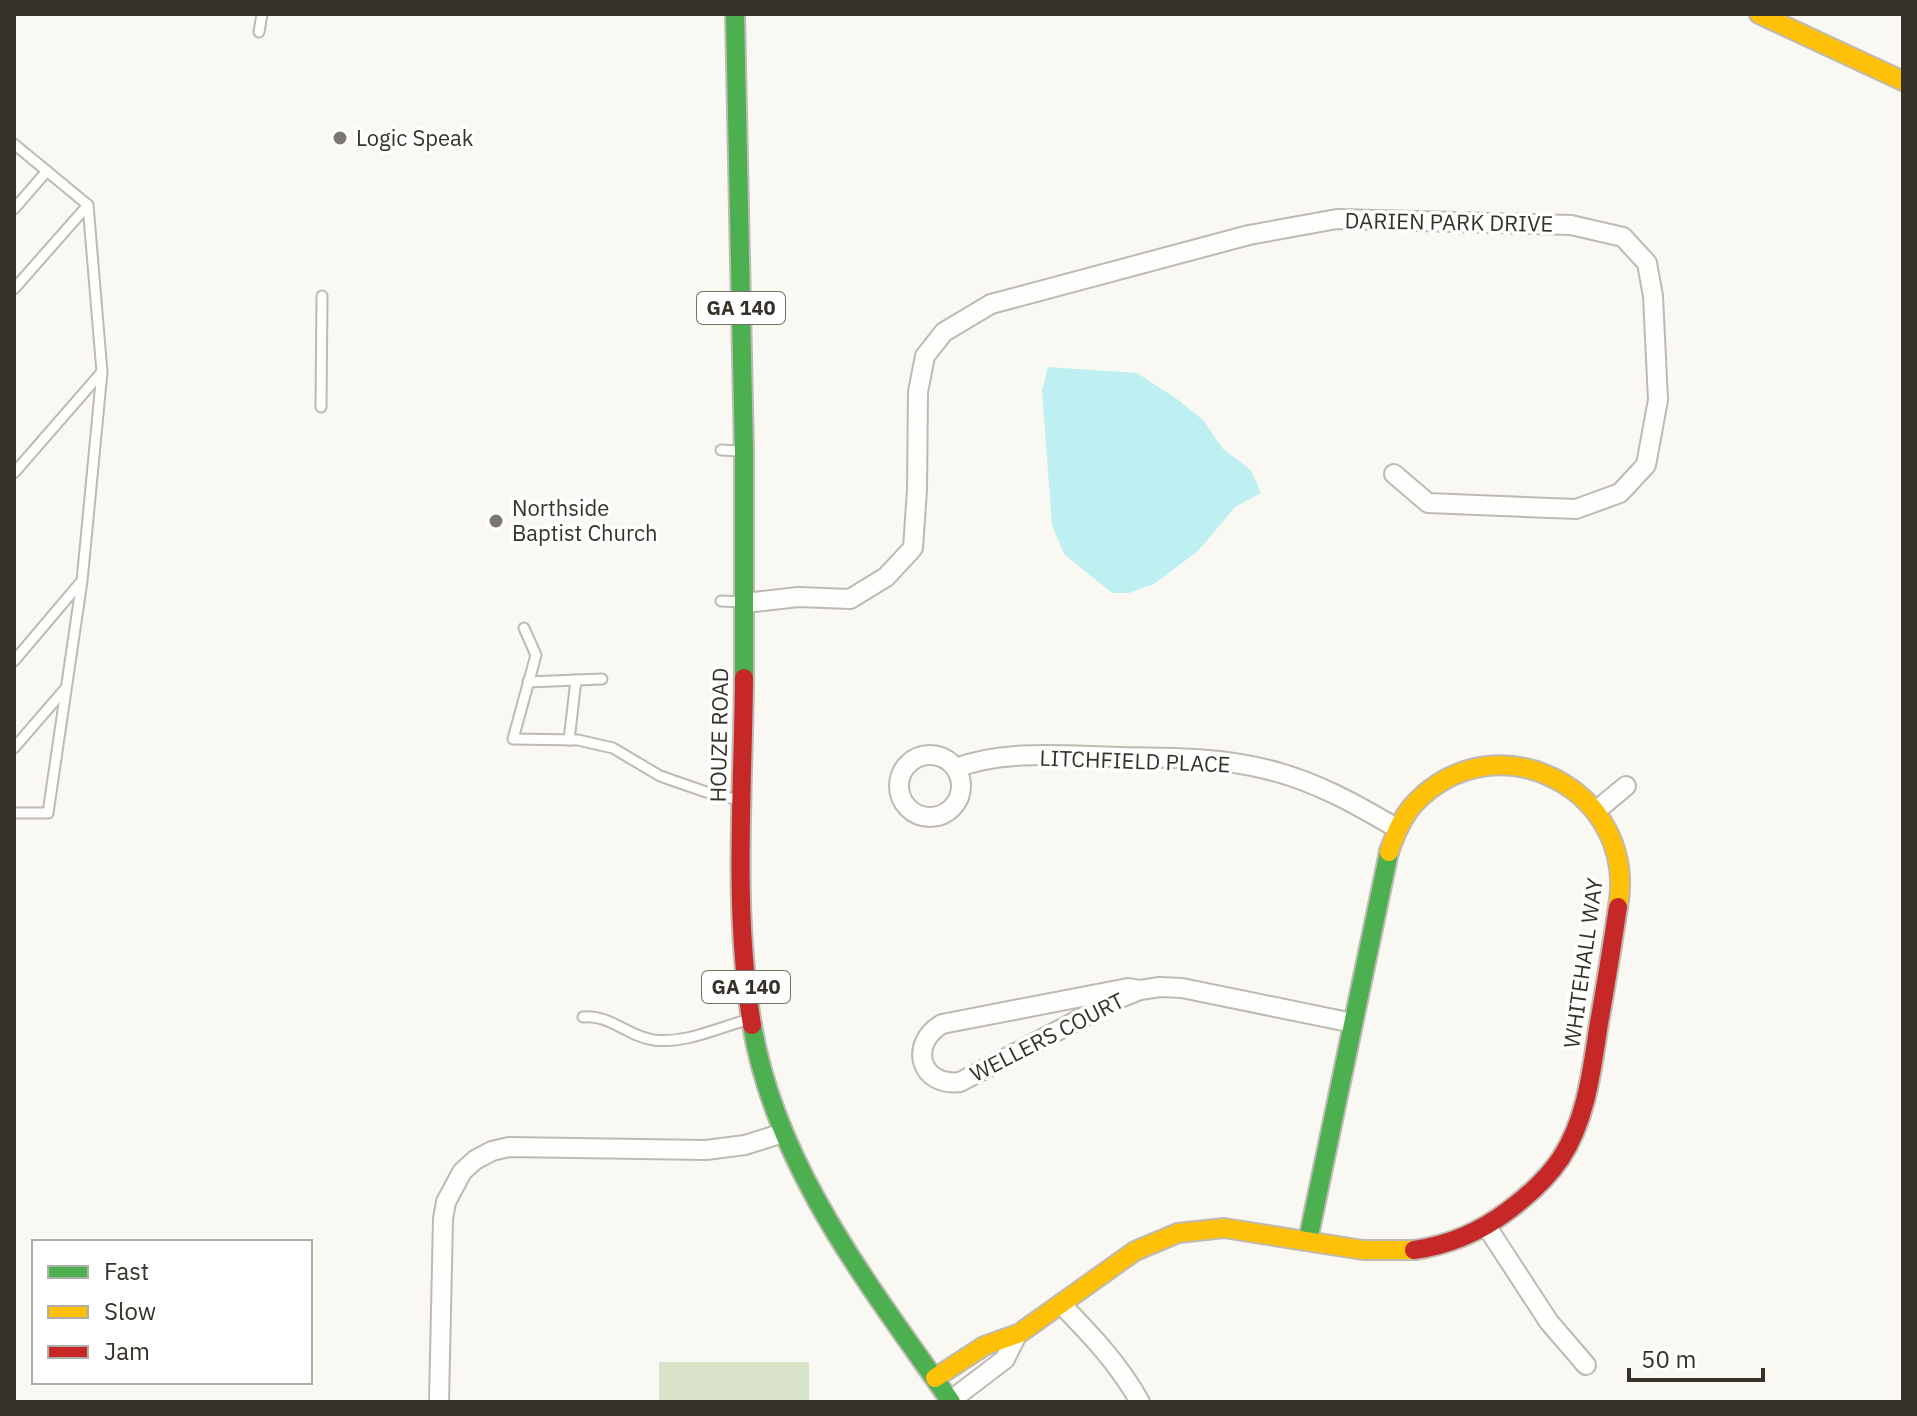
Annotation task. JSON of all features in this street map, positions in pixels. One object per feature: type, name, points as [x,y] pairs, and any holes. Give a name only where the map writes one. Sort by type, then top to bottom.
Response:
[{"type":"street","name":"HOUZE ROAD","points":[[735,14],[745,603],[740,924],[750,1019],[760,1065],[783,1133],[806,1182],[833,1229],[950,1401]]},
{"type":"street","points":[[1759,14],[1903,81]]},
{"type":"street","name":"DARIEN PARK DRIVE","points":[[745,603],[798,597],[850,599],[886,577],[913,548],[918,392],[925,356],[944,332],[991,304],[1249,235],[1337,219],[1571,225],[1623,237],[1647,263],[1653,296],[1658,400],[1646,465],[1620,493],[1576,509],[1428,503],[1394,474]]},
{"type":"street","name":"LITCHFIELD PLACE","points":[[956,768],[979,760],[1058,756],[1212,760],[1267,769],[1346,798],[1398,829]]},
{"type":"street","name":"WHITEHALL WAY","points":[[935,1378],[991,1342],[1017,1335],[1129,1254],[1178,1233],[1233,1227],[1363,1250],[1413,1251],[1453,1243],[1487,1227],[1523,1203],[1551,1174],[1573,1139],[1586,1102],[1622,887],[1616,847],[1597,810],[1575,789],[1550,774],[1521,765],[1495,764],[1465,770],[1439,782],[1417,800],[1398,829],[1388,855],[1308,1240]]},
{"type":"street","points":[[1597,810],[1626,786]]},
{"type":"street","name":"WELLERS COURT","points":[[1140,990],[1128,988],[942,1024],[932,1030],[924,1041],[921,1052],[923,1064],[937,1079],[960,1082],[1120,998],[1140,990],[1160,987],[1182,988],[1353,1023]]},
{"type":"street","points":[[439,1402],[443,1219],[452,1187],[475,1160],[509,1147],[706,1150],[745,1145],[783,1133]]},
{"type":"street","points":[[1487,1227],[1549,1322],[1586,1365]]},
{"type":"street","points":[[1061,1304],[1125,1375],[1140,1402]]},
{"type":"street","points":[[950,1401],[1005,1359],[1017,1335]]},
{"type":"lane","points":[[259,32],[262,14]]},
{"type":"lane","points":[[14,813],[48,813],[82,581],[102,372],[88,205],[16,148]]},
{"type":"lane","points":[[14,209],[47,171]]},
{"type":"lane","points":[[14,289],[88,205]]},
{"type":"lane","points":[[321,407],[322,296]]},
{"type":"lane","points":[[14,473],[102,372]]},
{"type":"lane","points":[[721,450],[744,451]]},
{"type":"lane","points":[[14,661],[82,581]]},
{"type":"lane","points":[[721,601],[745,603]]},
{"type":"lane","points":[[524,628],[536,655],[513,739],[569,740],[613,748],[660,776],[742,801]]},
{"type":"lane","points":[[528,682],[602,679]]},
{"type":"lane","points":[[569,740],[576,680]]},
{"type":"lane","points":[[14,748],[65,689]]},
{"type":"lane","points":[[583,1017],[601,1018],[630,1033],[655,1040],[696,1036],[750,1019]]},
{"type":"green space","points":[[659,1362],[809,1362],[809,1402],[659,1402]]},
{"type":"water","points":[[1048,367],[1137,373],[1203,420],[1223,449],[1251,470],[1261,493],[1235,507],[1198,551],[1154,584],[1129,593],[1112,593],[1064,554],[1052,525],[1042,391]]},
{"type":"traffic: fast","points":[[735,14],[744,454],[744,678]]},
{"type":"traffic: fast","points":[[1308,1240],[1389,852]]},
{"type":"traffic: fast","points":[[752,1025],[764,1077],[804,1177],[859,1269],[951,1402]]},
{"type":"traffic: slow","points":[[1759,14],[1903,81]]},
{"type":"traffic: slow","points":[[1389,852],[1410,808],[1448,778],[1484,767],[1521,767],[1555,779],[1585,800],[1607,829],[1619,865],[1618,907]]},
{"type":"traffic: slow","points":[[935,1378],[984,1346],[1020,1333],[1135,1251],[1178,1233],[1224,1228],[1363,1250],[1414,1250]]},
{"type":"traffic: jam","points":[[744,678],[741,895],[752,1025]]},
{"type":"traffic: jam","points":[[1414,1250],[1464,1236],[1509,1210],[1550,1173],[1570,1143],[1587,1092],[1618,907]]},
{"type":"place","name":"Logic Speak","points":[[340,138]]},
{"type":"place","name":"Northside Baptist Church","points":[[496,521]]}]
